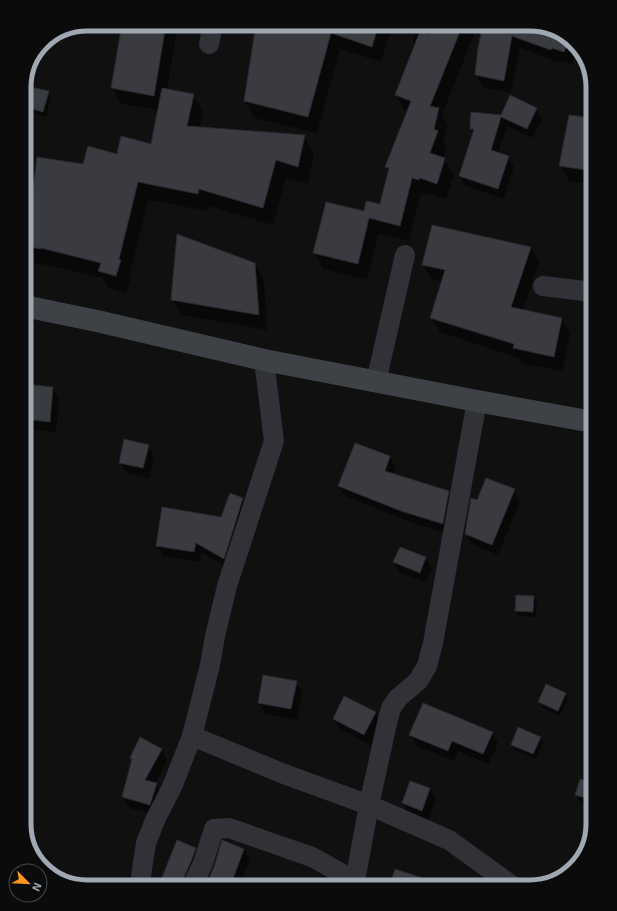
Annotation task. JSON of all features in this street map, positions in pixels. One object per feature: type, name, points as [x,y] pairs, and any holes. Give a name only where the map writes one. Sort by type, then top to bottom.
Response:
[{"type":"main road","points":[[31,307],[264,360],[586,421]]},
{"type":"street","points":[[209,44],[212,31]]},
{"type":"street","points":[[376,382],[405,255]]},
{"type":"street","points":[[543,286],[586,291]]},
{"type":"street","points":[[141,880],[146,843],[156,818],[172,788],[192,736],[210,665],[215,636],[227,586],[274,441],[264,360]]},
{"type":"street","points":[[355,880],[369,805],[391,708],[398,698],[418,680],[427,666],[433,644],[476,401]]},
{"type":"street","points":[[192,736],[284,774],[369,805],[449,840],[504,880]]},
{"type":"street","points":[[195,880],[203,863],[214,829],[229,828],[312,858],[353,880]]},
{"type":"building","points":[[121,31],[165,31],[154,96],[111,88]]},
{"type":"building","points":[[255,31],[377,31],[372,47],[331,33],[308,117],[244,101]]},
{"type":"building","points":[[420,31],[429,34],[430,31],[460,31],[430,106],[439,108],[434,129],[438,131],[430,153],[445,158],[437,184],[420,178],[419,180],[412,178],[400,226],[369,218],[358,264],[313,253],[326,202],[364,211],[366,201],[380,204],[389,168],[385,167],[411,101],[395,95]]},
{"type":"building","points":[[482,31],[541,32],[555,37],[567,45],[564,52],[552,48],[551,50],[512,36],[504,81],[475,75]]},
{"type":"building","points":[[31,87],[49,91],[43,112],[31,109]]},
{"type":"building","points":[[162,88],[194,94],[187,126],[305,135],[298,167],[276,160],[263,208],[199,189],[198,194],[138,182],[119,259],[121,260],[116,276],[98,271],[101,263],[41,248],[31,247],[31,189],[33,189],[37,157],[83,164],[88,146],[117,154],[121,136],[151,144]]},
{"type":"building","points":[[510,95],[537,108],[527,129],[501,117],[491,150],[509,156],[498,189],[459,176],[474,129],[470,129],[471,112],[501,115]]},
{"type":"building","points":[[569,115],[586,117],[586,170],[559,166]]},
{"type":"building","points":[[432,225],[531,247],[511,307],[562,318],[554,357],[513,348],[514,344],[430,318],[445,270],[422,265]]},
{"type":"building","points":[[177,234],[255,263],[259,315],[171,300]]},
{"type":"building","points":[[31,385],[53,387],[50,422],[31,420]]},
{"type":"building","points":[[124,439],[149,445],[143,468],[119,463]]},
{"type":"building","points":[[355,443],[390,456],[385,471],[449,491],[443,524],[401,511],[338,486]]},
{"type":"building","points":[[486,478],[515,489],[492,545],[465,534],[471,498],[477,500]]},
{"type":"building","points":[[230,493],[243,498],[224,559],[196,543],[194,552],[156,546],[162,507],[221,517]]},
{"type":"building","points":[[400,547],[426,557],[420,573],[393,562]]},
{"type":"building","points":[[516,595],[534,596],[533,612],[515,611]]},
{"type":"building","points":[[263,675],[297,681],[291,709],[258,703]]},
{"type":"building","points":[[546,684],[566,693],[558,711],[538,702]]},
{"type":"building","points":[[344,696],[376,712],[364,735],[333,719]]},
{"type":"building","points":[[423,703],[493,732],[483,754],[452,741],[448,751],[409,735]]},
{"type":"building","points":[[518,727],[541,737],[533,754],[511,745]]},
{"type":"building","points":[[140,737],[162,749],[145,780],[157,783],[150,805],[122,797],[132,759],[130,758]]},
{"type":"building","points":[[580,779],[586,781],[586,798],[575,795]]},
{"type":"building","points":[[410,781],[430,788],[422,811],[402,803]]},
{"type":"building","points":[[177,840],[196,848],[183,880],[161,880]]},
{"type":"building","points":[[222,840],[244,849],[233,880],[208,880],[214,867]]},
{"type":"building","points":[[395,869],[429,880],[391,880]]}]
